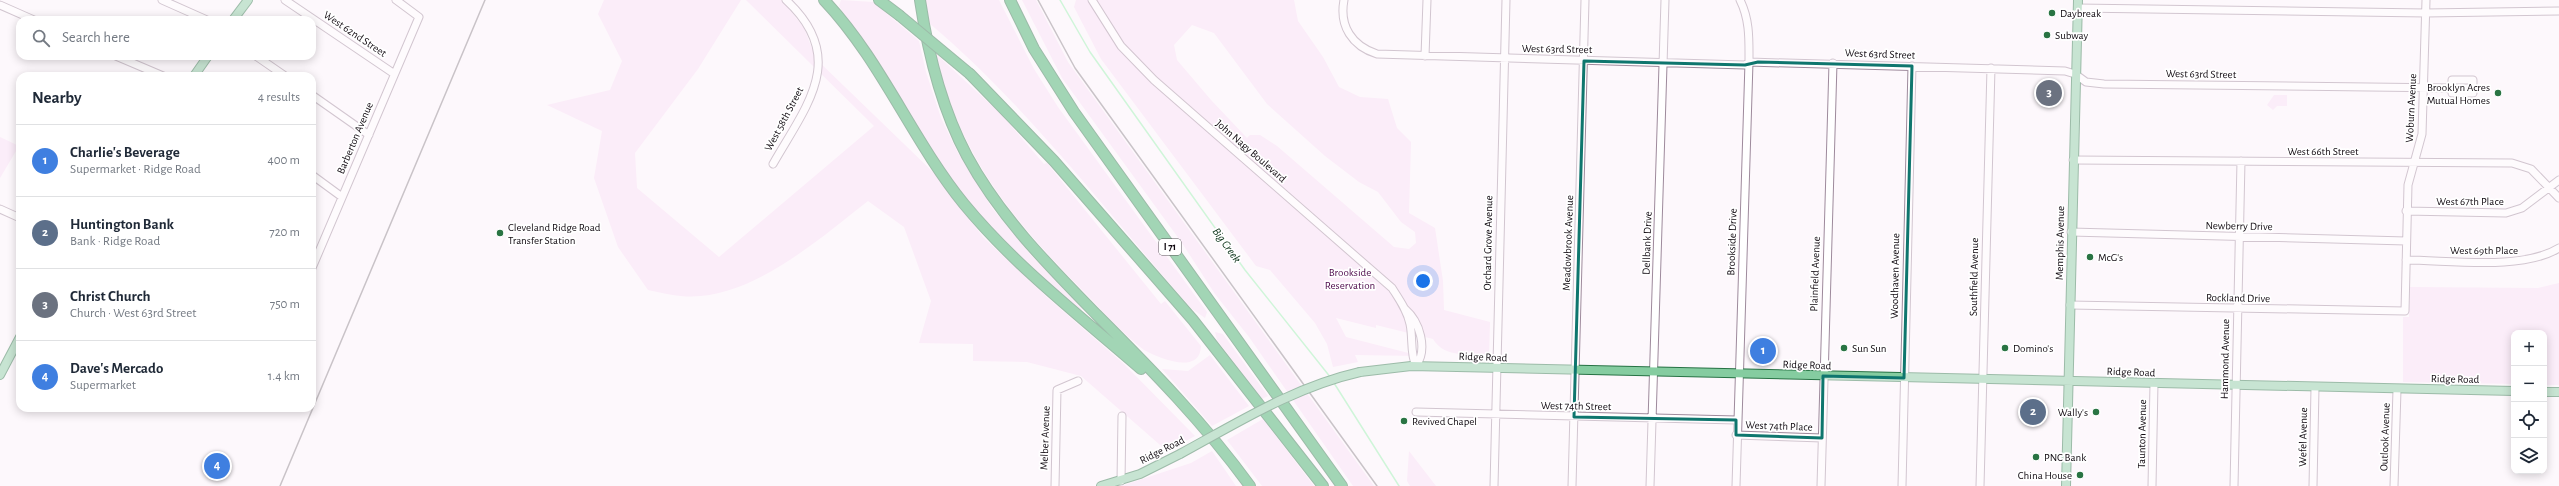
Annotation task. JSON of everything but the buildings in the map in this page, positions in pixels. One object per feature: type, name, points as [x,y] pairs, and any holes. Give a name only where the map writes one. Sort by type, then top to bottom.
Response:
[{"type":"highway","points":[[824,0],[855,39],[939,169],[974,215],[1028,271],[1148,375],[1199,422]]},
{"type":"highway","points":[[879,0],[970,74],[1054,161],[1178,303],[1274,422],[1323,486]]},
{"type":"highway","points":[[920,0],[929,48],[941,95],[958,136],[990,193],[1048,264],[1199,422],[1250,486]]},
{"type":"highway","name":"I 71","points":[[1010,0],[1037,54],[1074,112],[1342,486]]},
{"type":"main road","points":[[237,16],[248,0]]},
{"type":"main road","name":"Memphis Avenue","points":[[2066,486],[2072,160],[2078,4]]},
{"type":"main road","points":[[197,72],[205,60]]},
{"type":"main road","points":[[0,375],[16,345]]},
{"type":"main road","name":"Ridge Road","points":[[1101,486],[1121,481],[1180,454],[1288,395],[1313,385],[1360,372],[1416,366],[2397,390],[2511,391]]},
{"type":"main road","points":[[2547,392],[2559,392]]},
{"type":"street","points":[[162,0],[198,16]]},
{"type":"street","name":"West 62nd Street","points":[[285,0],[309,16]]},
{"type":"street","name":"Barberton Avenue","points":[[316,251],[369,135],[393,73],[419,17],[396,0]]},
{"type":"street","name":"West 58th Street","points":[[773,164],[811,95],[820,59],[816,39],[786,0]]},
{"type":"street","name":"John Nagy Boulevard","points":[[1092,0],[1121,46],[1154,80],[1392,288],[1405,309],[1413,344],[1412,359],[1416,366]]},
{"type":"street","name":"West 63rd Street","points":[[1344,0],[1342,11],[1346,28],[1353,42],[1364,50],[1377,54],[1745,66],[1749,62],[1833,63],[2065,71],[2075,74],[2086,82],[2104,84],[2452,88]]},
{"type":"street","points":[[1425,56],[1427,0]]},
{"type":"street","name":"Orchard Grove Avenue","points":[[1494,486],[1506,0]]},
{"type":"street","name":"Meadowbrook Avenue","points":[[1572,486],[1585,0]]},
{"type":"street","name":"Dellbank Drive","points":[[1650,486],[1655,372],[1665,0]]},
{"type":"street","name":"Brookside Drive","points":[[1736,486],[1736,420],[1749,62],[1749,30],[1746,14],[1740,0]]},
{"type":"street","name":"Woburn Avenue","points":[[2405,311],[2406,211],[2408,185],[2422,134],[2426,0]]},
{"type":"street","points":[[2078,4],[2426,12],[2559,11]]},
{"type":"street","points":[[0,5],[25,16]]},
{"type":"street","name":"West 62nd Street","points":[[316,21],[393,73]]},
{"type":"street","points":[[125,60],[153,72]]},
{"type":"street","points":[[262,60],[279,72]]},
{"type":"street","name":"Plainfield Avenue","points":[[1821,486],[1833,63]]},
{"type":"street","name":"Woodhaven Avenue","points":[[1902,486],[1912,66]]},
{"type":"street","name":"Southfield Avenue","points":[[1980,486],[1991,68]]},
{"type":"street","points":[[316,98],[369,135]]},
{"type":"street","name":"West 66th Street","points":[[2072,160],[2512,163],[2531,169],[2559,198]]},
{"type":"street","name":"Hammond Avenue","points":[[2234,486],[2234,385],[2241,161]]},
{"type":"street","points":[[316,178],[342,196]]},
{"type":"street","name":"West 67th Place","points":[[2406,211],[2506,213],[2522,208],[2559,180]]},
{"type":"street","points":[[0,209],[16,216]]},
{"type":"street","name":"Newberry Drive","points":[[2071,232],[2406,241]]},
{"type":"street","name":"West 69th Place","points":[[2406,260],[2523,261],[2545,256],[2559,248]]},
{"type":"street","name":"Rockland Drive","points":[[2070,305],[2405,311]]},
{"type":"street","name":"Melber Avenue","points":[[1055,486],[1057,390],[1078,381]]},
{"type":"street","name":"Taunton Avenue","points":[[2152,486],[2154,383]]},
{"type":"street","name":"Wefel Avenue","points":[[2313,486],[2315,388]]},
{"type":"street","name":"Outlook Avenue","points":[[2394,486],[2397,390]]},
{"type":"street","name":"West 74th Street","points":[[1416,412],[1736,420]]},
{"type":"street","points":[[1121,481],[1122,416]]},
{"type":"street","name":"West 74th Place","points":[[1736,435],[1822,438]]},
{"type":"highlighted area","points":[[1584,61],[1745,65],[1758,62],[1912,66],[1904,378],[1823,376],[1822,438],[1736,435],[1736,420],[1574,417]]},
{"type":"green space","points":[[604,0],[741,0],[698,69],[635,153],[637,188],[719,257],[874,126],[746,0],[782,0],[804,28],[816,59],[933,172],[983,237],[1048,298],[1124,364],[1195,436],[1167,451],[1081,376],[1027,362],[973,361],[973,344],[919,343],[931,301],[904,227],[868,201],[805,250],[757,279],[732,289],[706,295],[681,296],[648,290],[618,247],[594,178],[602,131],[547,105],[610,90],[622,61],[598,14]]},
{"type":"green space","points":[[841,0],[873,2],[919,41],[926,72],[941,118],[958,153],[992,208],[1030,254],[1082,309],[1080,311],[993,230],[957,188],[839,6]]},
{"type":"green space","points":[[926,0],[999,0],[1034,69],[1058,107],[1207,312],[1205,318],[1192,309],[1066,161],[1000,89],[929,23]]},
{"type":"green space","points":[[1022,0],[1036,0],[1068,62],[1374,486],[1353,486],[1249,337],[1215,294],[1182,243],[1062,78]]},
{"type":"green space","name":"Brookside Reservation","points":[[1076,0],[1294,0],[1298,21],[1323,57],[1339,87],[1360,97],[1388,99],[1397,128],[1411,142],[1409,213],[1435,228],[1443,281],[1444,310],[1490,322],[1489,355],[1458,354],[1444,349],[1433,339],[1376,325],[1376,328],[1336,318],[1346,337],[1420,356],[1355,355],[1358,362],[1333,367],[1327,344],[1315,323],[1270,270],[1256,266],[1101,59],[1074,7]],"holes":[[[1192,25],[1214,33],[1267,104],[1325,156],[1359,182],[1378,192],[1401,222],[1415,232],[1416,243],[1409,249],[1394,247],[1277,146],[1260,135],[1250,135],[1247,138],[1211,100],[1177,60],[1174,45]]]},
{"type":"green space","points":[[935,53],[1001,114],[1044,164],[1047,163],[1161,304],[1165,301],[1201,346],[1199,355],[1194,360],[1178,362],[1160,357],[1144,350],[1114,323],[1034,239],[992,184],[974,155],[959,124],[946,90]]},
{"type":"green space","points":[[2274,95],[2287,95],[2287,106],[2277,106],[2273,110],[2267,105]]},
{"type":"green space","points":[[0,137],[16,145],[16,151],[0,178]]},
{"type":"green space","points":[[2559,283],[2559,385],[2547,385],[2547,330],[2511,330],[2511,384],[2403,382],[2403,317],[2409,317],[2409,287],[2538,288]]},
{"type":"green space","points":[[1215,332],[1223,334],[1268,396],[1262,399],[1217,340]]},
{"type":"green space","points":[[1210,355],[1249,406],[1212,426],[1162,369],[1188,371]]},
{"type":"green space","points":[[1263,419],[1314,486],[1262,486],[1227,440]]},
{"type":"green space","points":[[1212,451],[1236,486],[1121,486],[1191,463]]},
{"type":"green space","points":[[1409,451],[1436,486],[1410,486],[1407,481]]},
{"type":"waterway","name":"Big Creek","points":[[1060,0],[1090,52],[1245,270],[1331,378]]},
{"type":"waterway","name":"Big Creek","points":[[1334,383],[1399,486]]},
{"type":"railway","points":[[316,401],[485,0]]},
{"type":"railway","points":[[1038,0],[1075,68],[1377,486]]},
{"type":"railway","points":[[280,486],[311,412]]},
{"type":"place","name":"Daybreak","points":[[2052,13]]},
{"type":"place","name":"Subway","points":[[2047,35]]},
{"type":"place","name":"Christ Church","points":[[2049,93]]},
{"type":"place","name":"Brooklyn Acres Mutual Homes","points":[[2498,93]]},
{"type":"place","name":"Cleveland Ridge Road Transfer Station","points":[[500,233]]},
{"type":"place","name":"McG's","points":[[2090,257]]},
{"type":"place","name":"Sun Sun","points":[[1844,348]]},
{"type":"place","name":"Domino's","points":[[2005,348]]},
{"type":"place","name":"Charlie's Beverage","points":[[1763,351]]},
{"type":"place","name":"Huntington Bank","points":[[2033,412]]},
{"type":"place","name":"Wally's","points":[[2096,412]]},
{"type":"place","name":"Revived Chapel","points":[[1404,421]]},
{"type":"place","name":"PNC Bank","points":[[2036,457]]},
{"type":"place","name":"Dave's Mercado","points":[[217,466]]},
{"type":"place","name":"China House","points":[[2080,475]]}]
